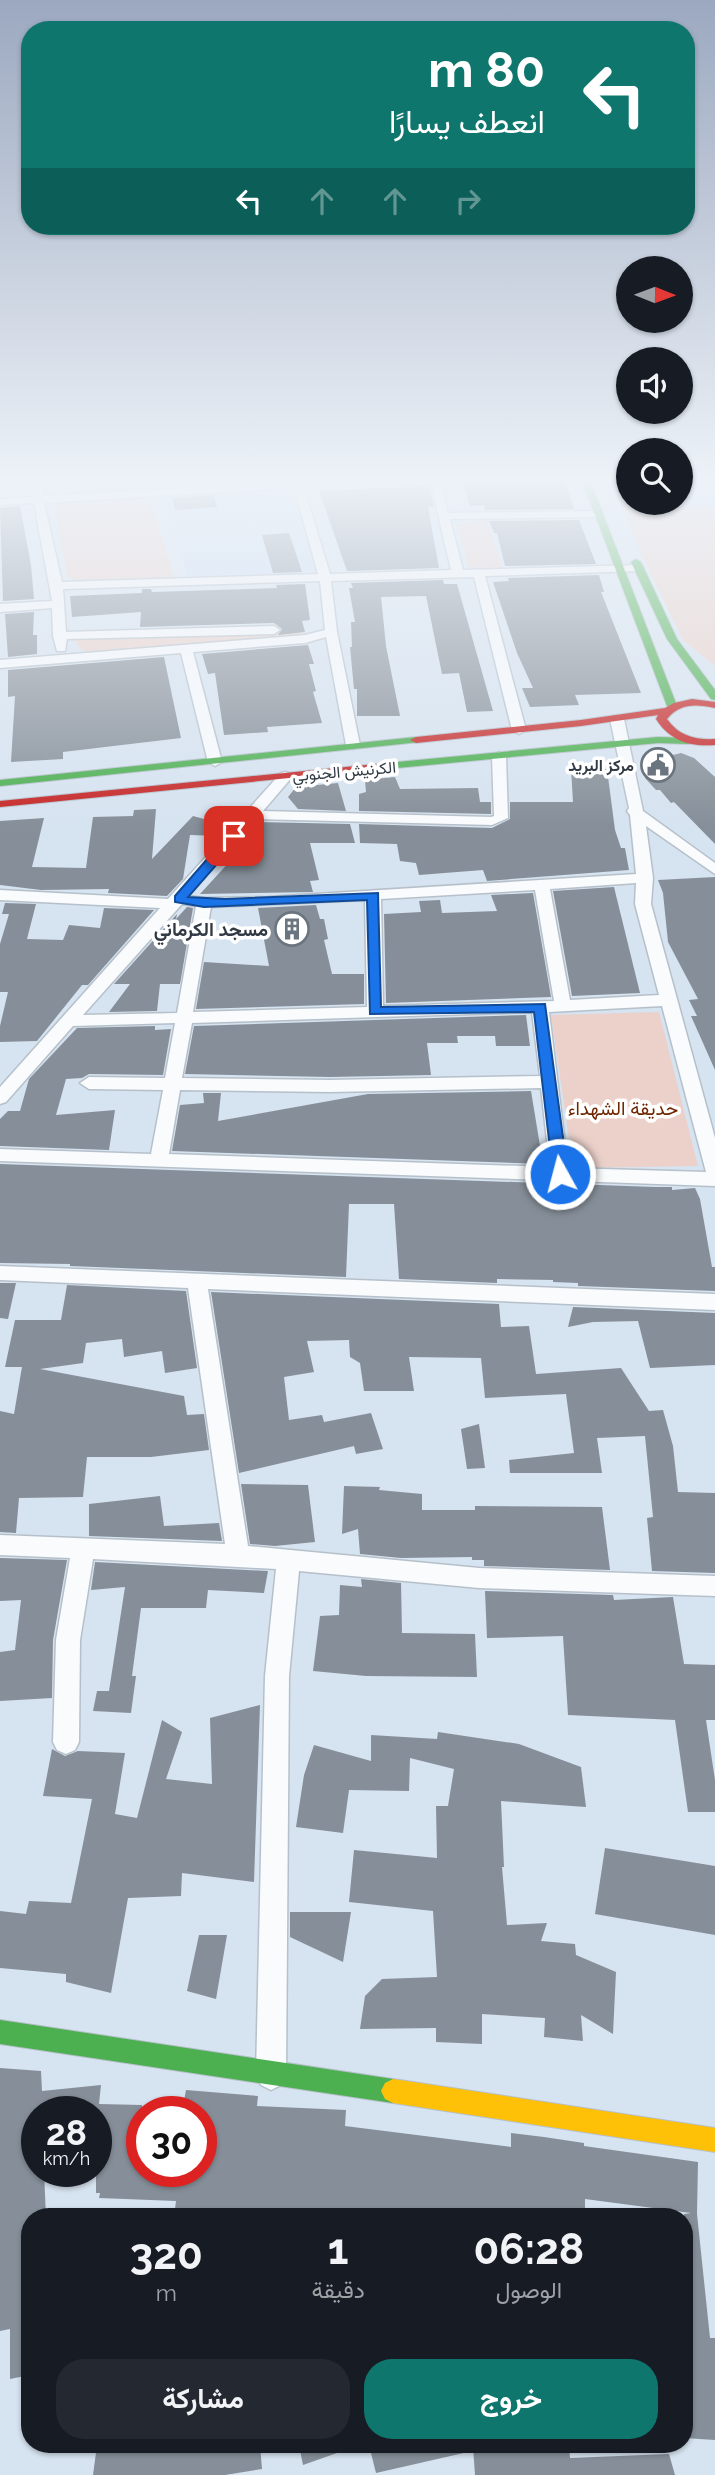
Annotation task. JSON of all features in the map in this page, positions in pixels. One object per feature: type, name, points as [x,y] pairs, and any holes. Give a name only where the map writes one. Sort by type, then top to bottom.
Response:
[{"type":"main road","points":[[637,596],[668,709],[661,719],[664,728],[688,741]]},
{"type":"main road","points":[[646,596],[672,639],[715,697]]},
{"type":"main road","name":"الكرنيش الجنوبي","points":[[0,783],[617,719],[668,709],[687,702],[715,705]]},
{"type":"main road","name":"الكرنيش الجنوبي","points":[[0,804],[658,740],[715,743]]},
{"type":"main road","points":[[0,2032],[715,2140]]},
{"type":"street","points":[[58,596],[63,659]]},
{"type":"street","points":[[327,596],[331,632],[353,745]]},
{"type":"street","points":[[484,596],[519,730]]},
{"type":"street","points":[[0,608],[58,604]]},
{"type":"street","points":[[59,636],[306,629],[331,632]]},
{"type":"street","points":[[0,664],[305,639],[331,632]]},
{"type":"street","points":[[186,649],[215,762]]},
{"type":"street","points":[[617,719],[624,744],[645,878],[643,904],[715,1172]]},
{"type":"street","points":[[253,815],[492,821],[500,818],[499,756]]},
{"type":"street","points":[[0,1098],[286,776]]},
{"type":"street","points":[[634,811],[715,870]]},
{"type":"street","points":[[0,895],[204,903],[645,878]]},
{"type":"street","points":[[542,885],[563,1006]]},
{"type":"street","points":[[373,895],[374,1011]]},
{"type":"street","points":[[159,1161],[204,903]]},
{"type":"street","points":[[70,1021],[540,1007],[670,1000]]},
{"type":"street","points":[[540,1007],[560,1174]]},
{"type":"street","points":[[89,1083],[330,1086],[548,1082]]},
{"type":"street","points":[[0,1155],[715,1179]]},
{"type":"street","points":[[0,1273],[715,1301]]},
{"type":"street","points":[[197,1281],[238,1555]]},
{"type":"street","points":[[0,1545],[238,1555],[479,1578],[715,1586]]},
{"type":"street","points":[[66,1742],[68,1640],[83,1548]]},
{"type":"street","points":[[271,2075],[277,1676],[289,1559]]},
{"type":"green space","points":[[662,596],[715,596],[715,666],[683,640]]},
{"type":"green space","points":[[289,631],[301,633],[299,636],[103,653],[81,650],[75,638]]},
{"type":"green space","name":"حديقة الشهداء","points":[[659,1012],[698,1166],[583,1168],[572,1159],[551,1015]]},
{"type":"building","points":[[3,596],[34,596],[34,599],[3,601]]},
{"type":"building","points":[[70,596],[307,596],[310,620],[302,621],[305,632],[278,635],[282,629],[274,623],[140,627],[141,612],[72,617]]},
{"type":"building","points":[[350,596],[460,596],[493,711],[467,712],[459,673],[442,674],[426,596],[381,597],[386,646],[400,716],[357,716],[357,689],[354,689],[350,647],[351,622],[355,622]]},
{"type":"building","points":[[498,596],[602,596],[641,693],[575,695],[579,705],[530,707],[522,688],[533,688],[517,653]]},
{"type":"building","points":[[34,612],[33,635],[37,635],[37,654],[8,657],[5,614]]},
{"type":"building","points":[[308,645],[314,664],[309,664],[316,691],[313,692],[322,723],[267,727],[268,732],[224,735],[215,673],[208,674],[202,654]]},
{"type":"building","points":[[164,657],[181,738],[63,752],[63,759],[11,762],[15,696],[8,697],[8,670]]},
{"type":"building","points":[[657,752],[669,756],[681,753],[694,758],[715,777],[715,844],[674,802],[671,803],[645,778],[645,763],[657,760]]},
{"type":"building","points":[[571,768],[607,769],[615,830],[621,848],[625,848],[629,870],[487,881],[483,870],[419,875],[416,863],[400,861],[397,844],[360,843],[359,824],[492,828],[510,819],[510,802],[573,802]]},
{"type":"building","points":[[395,777],[400,789],[478,788],[480,802],[491,802],[491,814],[359,811],[359,794],[366,792],[365,780]]},
{"type":"building","points":[[338,783],[346,811],[298,809],[288,797],[296,787]]},
{"type":"building","points":[[156,809],[152,859],[193,816],[230,826],[221,836],[190,835],[183,879],[167,896],[108,893],[109,889],[41,890],[0,885],[0,821],[44,818],[32,867],[86,868],[93,817],[133,816],[134,810]]},
{"type":"building","points":[[257,822],[350,824],[355,843],[310,843],[319,880],[310,881],[313,892],[200,894],[253,836],[245,836]]},
{"type":"building","points":[[715,877],[715,1070],[691,1016],[697,1016],[689,1000],[698,999],[668,942],[663,893],[658,880]]},
{"type":"building","points":[[614,887],[640,993],[572,996],[553,891]]},
{"type":"building","points":[[533,893],[551,997],[386,1003],[384,914],[421,912],[419,901],[440,900],[442,913],[497,911],[491,895]]},
{"type":"building","points":[[5,903],[36,904],[27,939],[63,940],[69,925],[100,928],[104,908],[154,910],[88,985],[82,985],[37,1041],[0,1042],[0,1026],[8,992],[0,992],[0,944],[9,914],[2,914]]},
{"type":"building","points":[[316,905],[320,919],[324,919],[328,939],[324,940],[332,974],[364,974],[364,1004],[196,1009],[204,962],[269,966],[258,908]]},
{"type":"building","points":[[187,907],[193,908],[180,984],[160,984],[157,1011],[109,1012],[130,984],[114,984],[177,914],[176,919]]},
{"type":"building","points":[[526,1015],[530,1046],[496,1046],[495,1036],[457,1036],[458,1043],[427,1043],[431,1075],[330,1077],[185,1074],[194,1026]]},
{"type":"building","points":[[155,1026],[155,1030],[171,1029],[163,1075],[89,1074],[82,1078],[66,1079],[56,1115],[115,1110],[109,1150],[0,1146],[0,1119],[8,1111],[20,1111],[29,1079],[77,1028]]},
{"type":"building","points":[[531,1091],[543,1164],[172,1151],[180,1105],[204,1103],[203,1093],[221,1093],[218,1121],[368,1094]]},
{"type":"building","points":[[0,1164],[672,1187],[672,1190],[695,1188],[700,1199],[712,1267],[715,1267],[715,1291],[578,1286],[578,1283],[553,1280],[497,1279],[497,1283],[399,1279],[394,1204],[349,1204],[346,1277],[0,1263]]},
{"type":"building","points":[[0,1283],[16,1283],[8,1319],[0,1318]]},
{"type":"building","points":[[67,1285],[186,1291],[197,1368],[165,1373],[162,1351],[124,1357],[122,1339],[86,1343],[83,1363],[40,1369],[184,1396],[187,1415],[204,1414],[209,1450],[151,1457],[87,1457],[83,1497],[19,1498],[16,1533],[0,1532],[0,1411],[14,1414],[22,1367],[5,1367],[15,1320],[61,1320]]},
{"type":"building","points":[[211,1292],[499,1304],[501,1327],[529,1326],[536,1374],[621,1368],[649,1411],[663,1410],[673,1446],[678,1492],[715,1493],[715,1573],[652,1571],[647,1518],[653,1517],[645,1436],[597,1438],[602,1473],[510,1473],[509,1460],[574,1453],[566,1394],[485,1398],[481,1358],[409,1357],[414,1391],[364,1391],[360,1363],[350,1357],[349,1340],[307,1341],[314,1372],[284,1377],[289,1420],[322,1415],[324,1422],[371,1413],[383,1449],[356,1454],[354,1446],[239,1473]]},
{"type":"building","points":[[573,1307],[715,1313],[715,1365],[650,1368],[638,1321],[593,1322],[568,1327]]},
{"type":"building","points":[[479,1424],[485,1468],[467,1469],[461,1429]]},
{"type":"building","points":[[241,1484],[308,1485],[315,1542],[275,1546],[250,1544]]},
{"type":"building","points":[[344,1486],[380,1487],[379,1490],[422,1494],[422,1510],[475,1510],[475,1506],[602,1507],[610,1570],[484,1566],[484,1560],[472,1560],[472,1557],[401,1558],[360,1554],[358,1529],[342,1534]]},
{"type":"building","points":[[160,1496],[164,1526],[219,1523],[222,1541],[89,1536],[89,1504]]},
{"type":"building","points":[[0,1558],[67,1560],[53,1640],[52,1698],[0,1701],[0,1652],[15,1650],[21,1600],[0,1601]]},
{"type":"building","points":[[95,1562],[268,1571],[264,1593],[208,1590],[206,1608],[141,1608],[132,1676],[136,1676],[131,1713],[93,1711],[97,1691],[109,1691],[125,1587],[91,1590]]},
{"type":"building","points":[[361,1579],[401,1583],[402,1633],[475,1634],[477,1677],[366,1676],[313,1671],[320,1616],[339,1615],[340,1585],[362,1587]]},
{"type":"building","points":[[485,1591],[613,1595],[614,1600],[673,1597],[684,1664],[715,1665],[715,1720],[706,1720],[715,1780],[715,1812],[688,1812],[675,1720],[568,1715],[563,1636],[487,1638]]},
{"type":"building","points":[[260,1705],[254,1882],[182,1873],[181,1896],[128,1898],[111,1993],[66,1982],[66,1974],[0,1968],[0,1911],[26,1914],[29,1901],[71,1903],[92,1799],[43,1796],[52,1749],[65,1756],[78,1751],[125,1753],[115,1814],[137,1818],[162,1720],[182,1732],[166,1779],[212,1784],[210,1718]]},
{"type":"building","points":[[438,1732],[519,1744],[581,1767],[586,1807],[501,1801],[502,1867],[507,1925],[547,1923],[541,1941],[575,1944],[576,1955],[616,1972],[613,2034],[581,2015],[583,2041],[544,2037],[545,2018],[482,2014],[482,2044],[436,2042],[436,2028],[360,2029],[365,1996],[382,1979],[437,1977],[433,1911],[349,1902],[354,1850],[437,1858],[436,1806],[448,1806],[454,1769],[410,1758],[409,1791],[349,1790],[343,1833],[296,1827],[304,1775],[314,1745],[371,1761],[371,1735],[437,1739]]},
{"type":"building","points":[[605,1848],[715,1866],[715,1935],[595,1914]]},
{"type":"building","points":[[290,1912],[351,1912],[343,1962],[290,1937]]},
{"type":"building","points":[[199,1935],[227,1935],[216,1999],[187,1991]]},
{"type":"building","points":[[0,2068],[41,2071],[42,2091],[101,2085],[100,2096],[21,2096],[21,2187],[45,2187],[46,2208],[21,2208],[21,2377],[10,2379],[10,2329],[0,2331]]},
{"type":"building","points":[[186,2090],[258,2096],[257,2106],[346,2110],[345,2126],[511,2147],[511,2133],[698,2162],[697,2214],[710,2338],[715,2338],[715,2440],[693,2439],[693,2208],[653,2208],[585,2199],[585,2208],[175,2208],[176,2201],[99,2198],[100,2193],[96,2193],[96,2187],[112,2187],[112,2104],[126,2105],[126,2187],[217,2187],[217,2096],[185,2096]]},
{"type":"building","points":[[96,2453],[261,2453],[262,2469],[225,2475],[93,2475]]},
{"type":"building","points":[[301,2453],[337,2453],[303,2465]]},
{"type":"building","points":[[371,2453],[464,2453],[376,2473]]},
{"type":"building","points":[[473,2453],[570,2453],[570,2458],[669,2454],[675,2475],[475,2475]]},
{"type":"traffic: fast","points":[[630,596],[672,706]]},
{"type":"traffic: fast","points":[[652,596],[672,639],[715,697]]},
{"type":"traffic: fast","points":[[0,783],[416,740]]},
{"type":"traffic: fast","points":[[376,767],[658,740],[688,741]]},
{"type":"traffic: fast","points":[[0,2032],[393,2091]]},
{"type":"traffic: slow","points":[[393,2091],[715,2140]]},
{"type":"traffic: jam","points":[[715,705],[685,703],[672,708],[661,719],[671,731],[684,739],[715,742]]},
{"type":"traffic: jam","points":[[416,740],[581,723],[665,711]]},
{"type":"traffic: jam","points":[[0,804],[376,767]]},
{"type":"place","name":"مركز البريد","points":[[658,765]]},
{"type":"place","name":"مسجد الكرماني","points":[[292,929]]},
{"type":"route","points":[[234,836],[179,899],[225,903],[373,895],[374,1011],[540,1007],[560,1174]]}]
